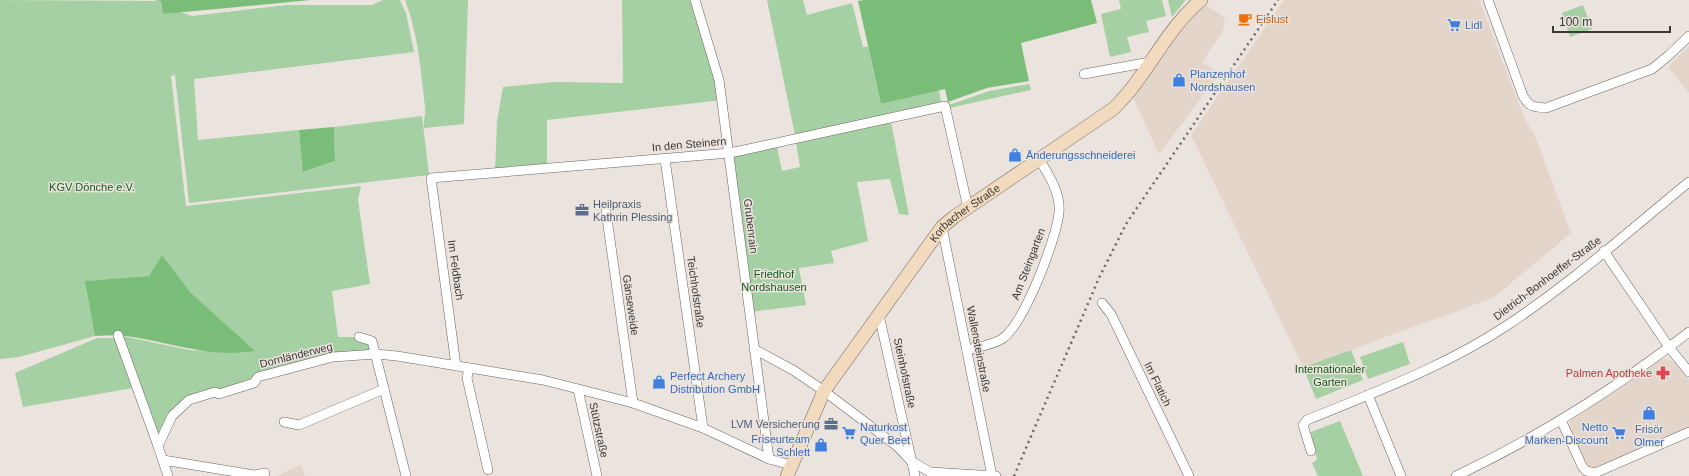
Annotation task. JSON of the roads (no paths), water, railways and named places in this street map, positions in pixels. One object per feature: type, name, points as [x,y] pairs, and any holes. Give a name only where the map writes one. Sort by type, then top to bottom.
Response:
[{"type":"street","name":"Grubenrain","points":[[695,0],[719,80],[730,153],[769,459]]},
{"type":"street","name":"Korbacher Straße","points":[[789,470],[824,391],[942,227],[1113,109],[1124,99],[1181,20],[1200,0]]},
{"type":"street","points":[[1488,0],[1523,96],[1527,103],[1534,107],[1546,108],[1652,69],[1689,36]]},
{"type":"street","points":[[1084,74],[1150,62]]},
{"type":"street","name":"In den Steinern","points":[[431,178],[730,153],[945,106],[968,208]]},
{"type":"street","name":"Teichhofstraße","points":[[665,159],[703,428]]},
{"type":"street","name":"Am Steingarten","points":[[967,350],[1002,339],[1018,321],[1051,245],[1059,212],[1057,195],[1049,176],[1039,160]]},
{"type":"street","name":"Im Feldbach","points":[[431,178],[456,366]]},
{"type":"street","name":"Dietrich-Bonhoeffer-Straße","points":[[1311,451],[1303,425],[1307,420],[1434,367],[1505,326],[1604,251],[1689,182]]},
{"type":"street","name":"Gänseweide","points":[[606,211],[633,403]]},
{"type":"street","name":"Wallensteinstraße","points":[[942,227],[992,476]]},
{"type":"street","points":[[1604,251],[1689,372]]},
{"type":"street","name":"Im Flatich","points":[[1102,303],[1111,314],[1189,476]]},
{"type":"street","name":"Steinhofstraße","points":[[879,314],[915,476]]},
{"type":"street","points":[[1459,475],[1561,420],[1670,347],[1689,332]]},
{"type":"street","points":[[118,335],[168,476]]},
{"type":"street","points":[[359,337],[372,341],[406,476]]},
{"type":"street","points":[[754,349],[793,370],[824,391],[898,447],[911,461],[930,472],[996,476]]},
{"type":"street","points":[[376,354],[397,356],[543,380],[633,403],[703,428],[789,470]]},
{"type":"street","name":"Dornländerweg","points":[[158,446],[172,416],[189,400],[215,392],[219,394],[226,392],[254,383],[258,377],[333,357],[376,354]]},
{"type":"street","points":[[469,368],[467,378],[488,470]]},
{"type":"street","points":[[284,422],[299,425],[384,389]]},
{"type":"street","name":"Stützstraße","points":[[578,389],[597,476]]},
{"type":"street","points":[[1368,395],[1401,476]]},
{"type":"street","points":[[1561,420],[1582,466],[1586,471],[1595,473],[1689,432]]},
{"type":"street","points":[[163,460],[254,475],[266,473]]},
{"type":"railway","points":[[1014,476],[1099,278],[1126,224],[1278,0]]},
{"type":"place","name":"Eislust","points":[[1245,19]]},
{"type":"place","name":"Lidl","points":[[1454,25]]},
{"type":"place","name":"Planzenhof Nordshausen","points":[[1179,80]]},
{"type":"place","name":"Änderungsschneiderei","points":[[1015,155]]},
{"type":"place","name":"Heilpraxis Kathrin Plessing","points":[[582,210]]},
{"type":"place","name":"Palmen Apotheke","points":[[1663,373]]},
{"type":"place","name":"Perfect Archery Distribution GmbH","points":[[659,382]]},
{"type":"place","name":"Frisör Olmer","points":[[1649,413]]},
{"type":"place","name":"LVM Versicherung","points":[[831,424]]},
{"type":"place","name":"Naturkost Quer Beet","points":[[849,433]]},
{"type":"place","name":"Netto Marken-Discount","points":[[1619,433]]},
{"type":"place","name":"Friseurteam Schlett","points":[[821,445]]},
{"type":"park label","name":"KGV Dönche e.V.","points":[[92,187]]},
{"type":"park label","name":"Friedhof Nordshausen","points":[[774,280]]},
{"type":"park label","name":"Internationaler Garten","points":[[1330,375]]}]
